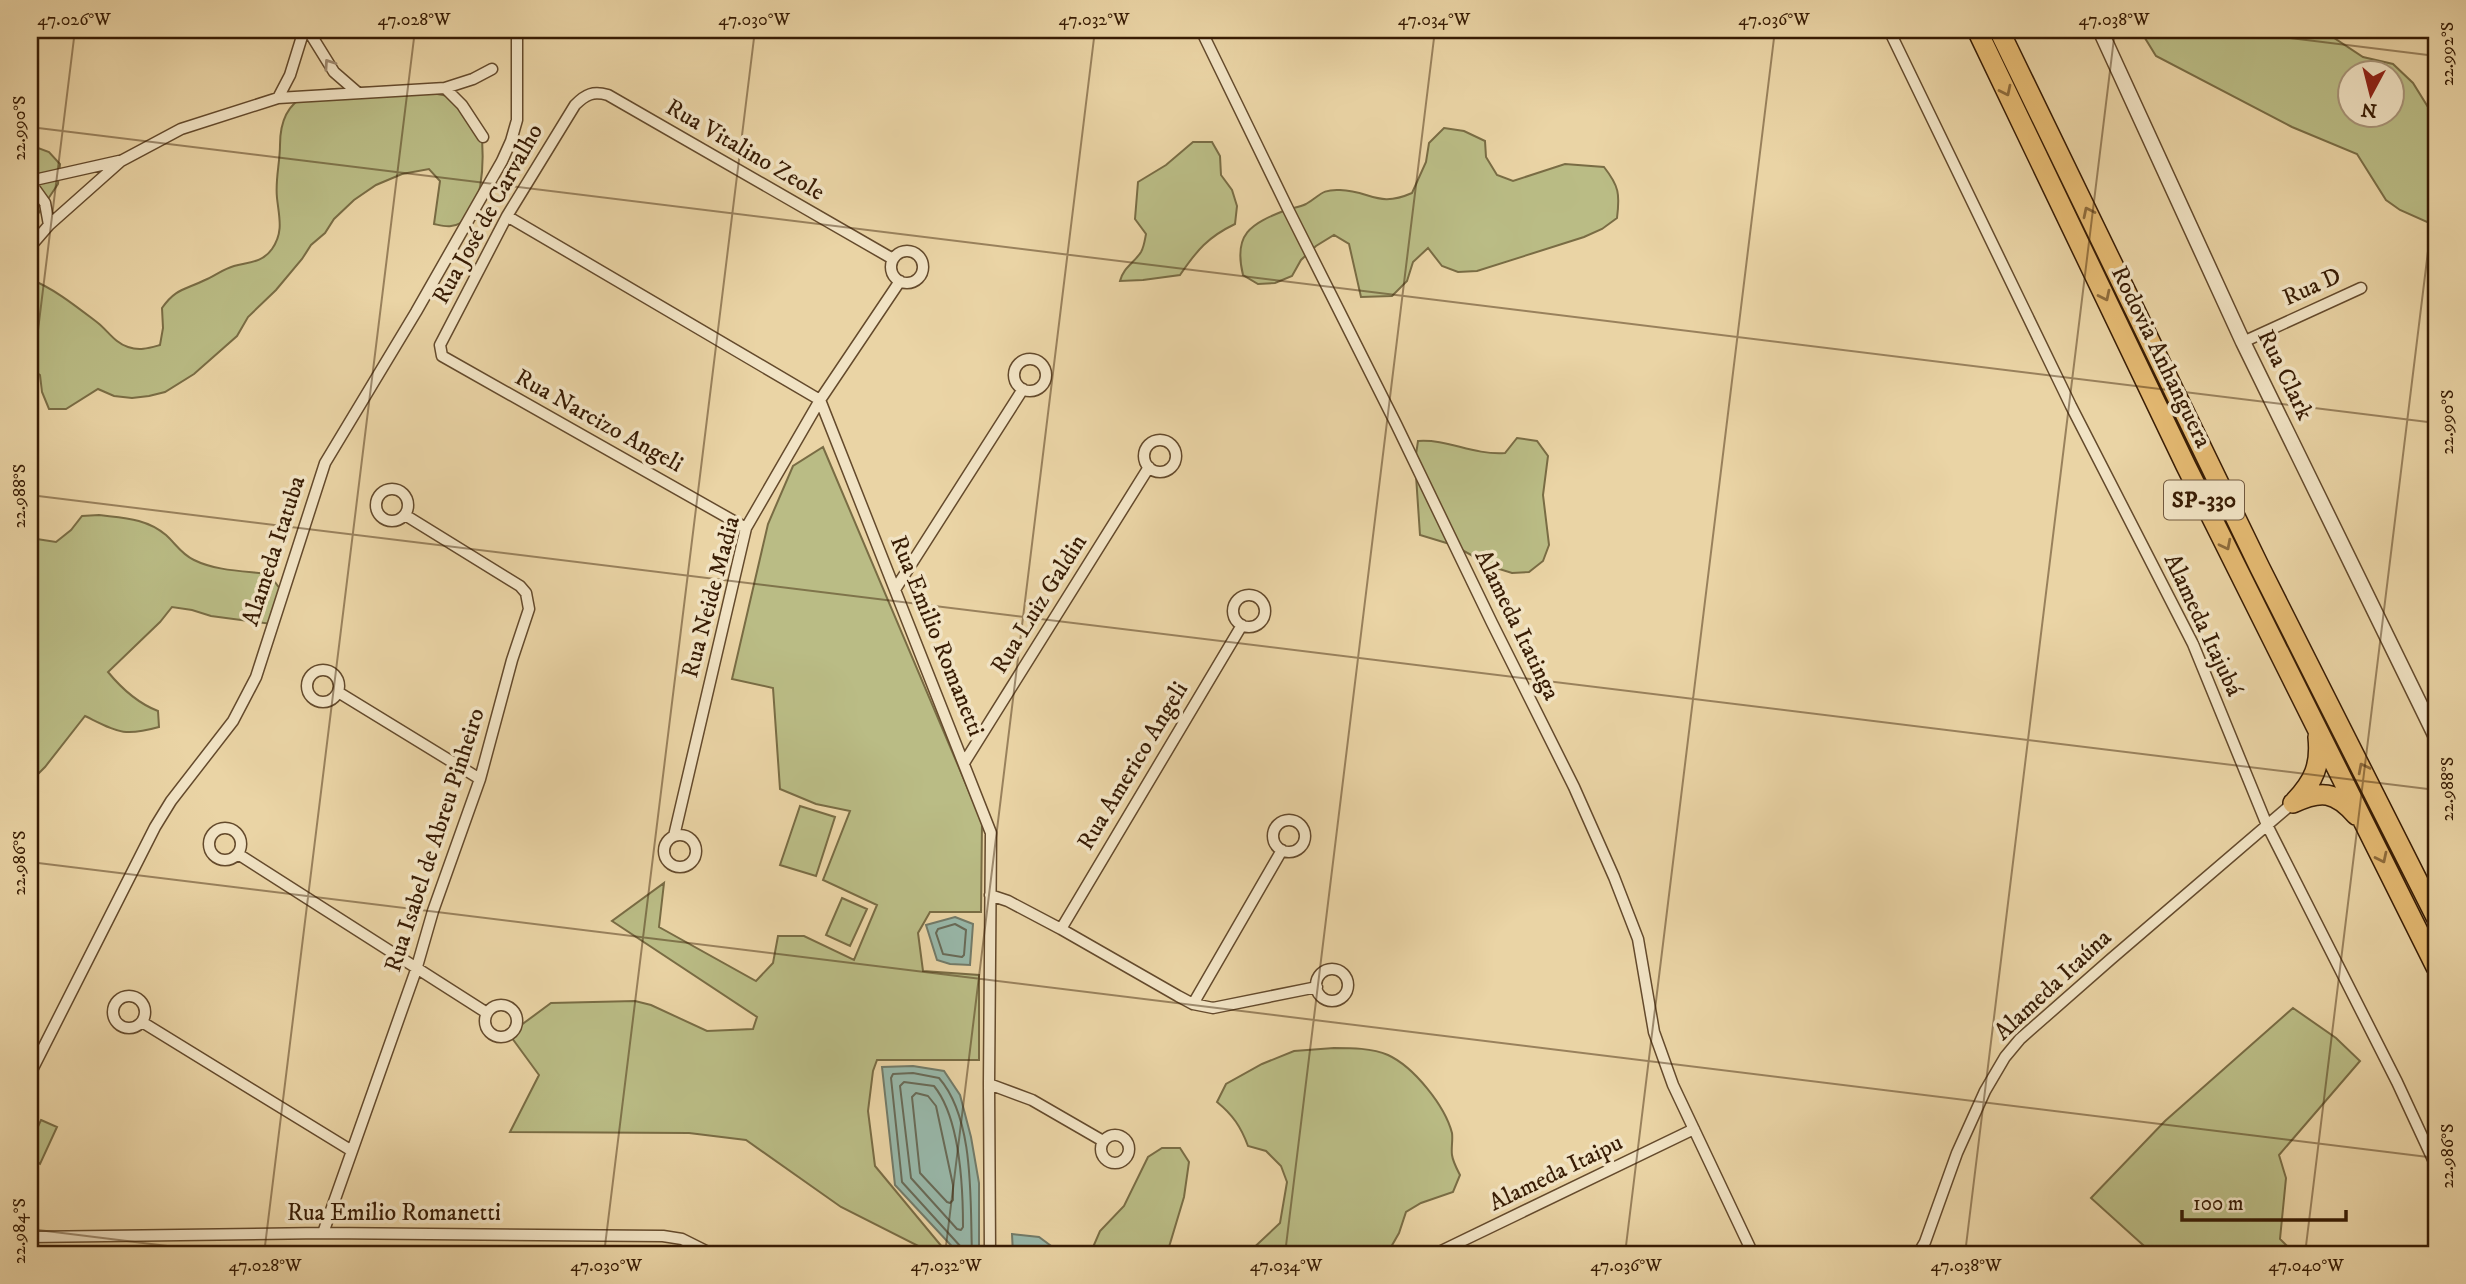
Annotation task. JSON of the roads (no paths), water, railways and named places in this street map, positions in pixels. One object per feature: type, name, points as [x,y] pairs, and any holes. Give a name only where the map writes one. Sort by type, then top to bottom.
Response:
[{"type":"highway","name":"Rodovia Anhanguera","points":[[1977,30],[2180,453],[2436,967]]},
{"type":"highway","name":"Rodovia Anhanguera","points":[[1999,30],[2242,530],[2436,917]]},
{"type":"highway","points":[[2293,803],[2309,786],[2319,761],[2317,726]]},
{"type":"highway","points":[[2293,803],[2314,795],[2334,796],[2349,807],[2366,826]]},
{"type":"street","points":[[306,30],[334,72],[357,92]]},
{"type":"street","points":[[278,98],[290,75],[306,30]]},
{"type":"street","name":"Alameda Itatuba","points":[[30,1074],[155,827],[171,801],[233,721],[256,677],[325,463],[502,162],[517,120],[517,30]]},
{"type":"street","name":"Alameda Itatinga","points":[[1201,30],[1574,786],[1614,877],[1637,939],[1654,1032],[1673,1085],[1753,1254]]},
{"type":"street","name":"Alameda Itajubá","points":[[1889,30],[2071,406],[2193,644],[2267,825],[2397,1082],[2436,1166]]},
{"type":"street","name":"Rua Clark","points":[[2100,30],[2243,342],[2432,720],[2436,737]]},
{"type":"street","points":[[30,247],[49,225],[121,161],[181,130],[278,98],[445,88],[473,79],[492,69]]},
{"type":"street","points":[[445,88],[462,106],[483,137]]},
{"type":"street","name":"Rua Vitalino Zeole","points":[[575,105],[588,94],[597,92],[608,95],[893,259],[901,252],[916,254],[923,268],[919,277],[911,283],[900,281]]},
{"type":"street","name":"Rua José de Carvalho","points":[[440,345],[508,216],[575,105]]},
{"type":"street","points":[[49,225],[45,203],[30,182],[121,161]]},
{"type":"street","points":[[508,216],[820,400]]},
{"type":"street","points":[[893,259],[891,269],[900,281]]},
{"type":"street","name":"Rua Neide Madia","points":[[674,836],[746,528],[820,400],[900,281]]},
{"type":"street","name":"Rua D","points":[[2243,342],[2361,288]]},
{"type":"street","name":"Rua Narcizo Angeli","points":[[440,345],[442,356],[449,361],[746,528]]},
{"type":"street","points":[[896,589],[1023,389]]},
{"type":"street","name":"Rua Emilio Romanetti","points":[[820,400],[991,833],[990,1254]]},
{"type":"street","name":"Rua Luiz Galdin","points":[[964,763],[1149,467]]},
{"type":"street","name":"Rua Isabel de Abreu Pinheiro","points":[[323,1233],[480,779],[512,660],[529,609],[526,593],[520,586],[405,515]]},
{"type":"street","name":"Rua Americo Angeli","points":[[1061,929],[1242,625]]},
{"type":"street","points":[[338,692],[480,779]]},
{"type":"street","name":"Alameda Itaúna","points":[[1918,1254],[1925,1242],[1957,1153],[1985,1091],[2005,1057],[2020,1039],[2293,803]]},
{"type":"street","points":[[1193,1004],[1282,850]]},
{"type":"street","points":[[238,854],[487,1013]]},
{"type":"street","points":[[990,895],[1008,901],[1193,1004],[1203,1007],[1224,1007],[1317,987]]},
{"type":"street","points":[[142,1022],[352,1151]]},
{"type":"street","points":[[989,1084],[1032,1100],[1103,1141]]},
{"type":"street","name":"Alameda Itaipu","points":[[1435,1254],[1694,1129]]},
{"type":"street","name":"Rua Emilio Romanetti","points":[[30,1237],[323,1233],[663,1236],[682,1239],[708,1253]]},
{"type":"water","points":[[955,917],[973,924],[970,965],[937,960],[926,925]]},
{"type":"water","points":[[913,1066],[944,1071],[960,1095],[979,1183],[979,1254],[959,1254],[895,1185],[882,1067]]},
{"type":"water","points":[[1012,1234],[1039,1237],[1062,1254],[1013,1254]]}]
